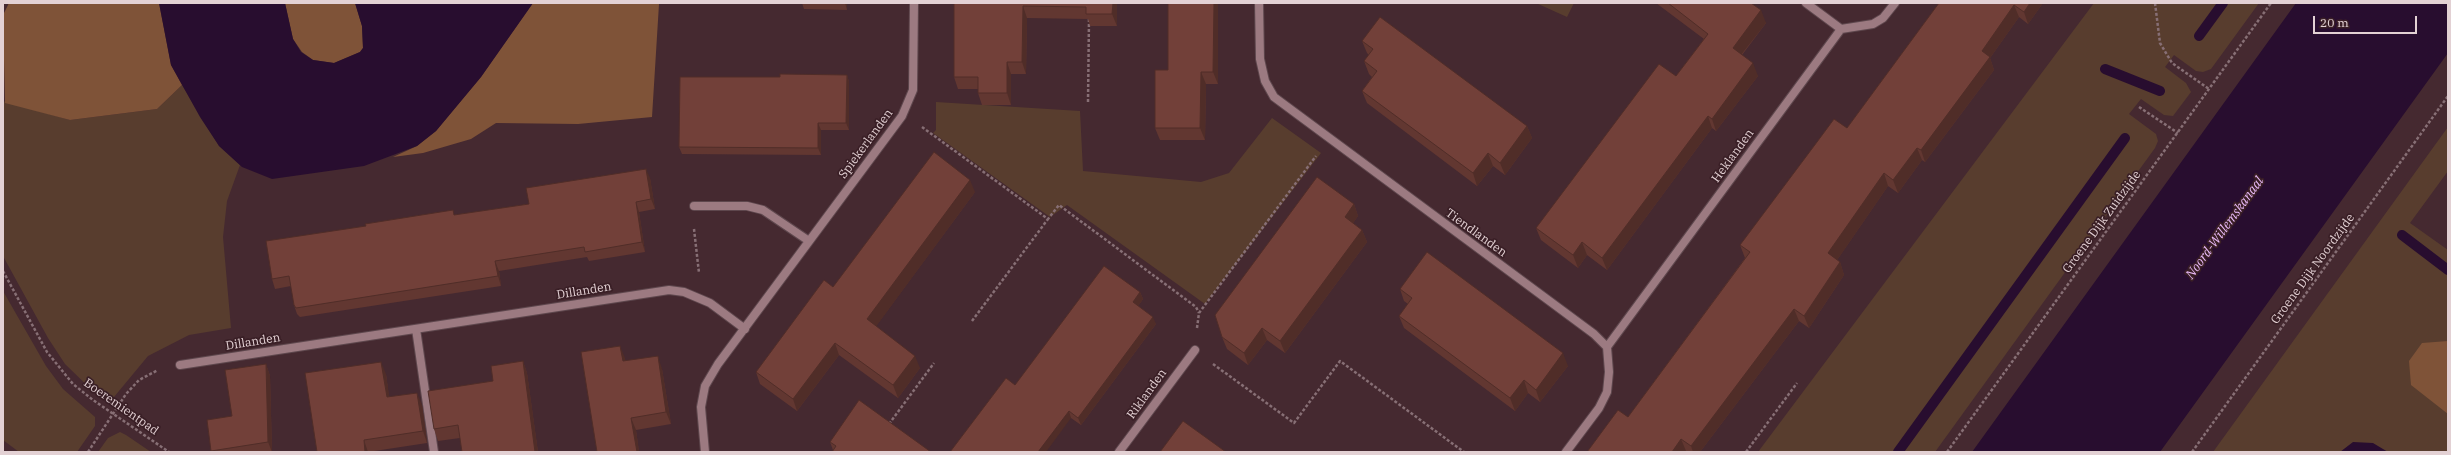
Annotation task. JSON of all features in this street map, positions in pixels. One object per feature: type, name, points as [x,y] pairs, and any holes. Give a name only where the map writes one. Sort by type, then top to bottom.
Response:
[{"type":"street","name":"Spiekerlanden","points":[[705,452],[700,407],[705,386],[718,364],[902,116],[909,102],[914,75],[914,3]]},
{"type":"street","name":"Tiendlanden","points":[[1259,3],[1260,59],[1265,81],[1274,97],[1283,106],[1594,334],[1607,347]]},
{"type":"street","points":[[1806,3],[1841,29],[1873,24],[1883,18],[1895,3]]},
{"type":"street","name":"Heklanden","points":[[1607,347],[1841,29]]},
{"type":"street","points":[[694,206],[747,206],[763,210],[809,241]]},
{"type":"street","name":"Dillanden","points":[[180,365],[669,290],[698,297],[720,310],[744,329]]},
{"type":"street","points":[[416,329],[434,452]]},
{"type":"street","points":[[1566,452],[1599,408],[1607,392],[1609,372],[1607,347]]},
{"type":"street","name":"Riklanden","points":[[1119,452],[1194,350]]},
{"type":"path","points":[[2155,3],[2160,43],[2172,63],[2209,89]]},
{"type":"path","name":"Groene Dijk Zuidzijde","points":[[1947,452],[2271,3]]},
{"type":"path","points":[[1088,102],[1089,11]]},
{"type":"path","name":"Groene Dijk Noordzijde","points":[[2192,452],[2448,96]]},
{"type":"path","points":[[2139,107],[2178,133]]},
{"type":"path","points":[[922,127],[1048,219]]},
{"type":"path","points":[[1329,139],[1199,313],[1194,350],[1294,423],[1340,361],[1464,452]]},
{"type":"path","points":[[972,321],[1059,205],[1196,307],[1199,313]]},
{"type":"path","points":[[694,206],[694,232],[701,284],[698,297]]},
{"type":"path","name":"Boeremientpad","points":[[3,271],[47,352],[73,384],[169,452]]},
{"type":"path","points":[[884,430],[934,363]]},
{"type":"path","points":[[88,452],[126,394],[139,380],[162,369],[180,365]]},
{"type":"path","points":[[1746,452],[1797,383]]},
{"type":"shaded area","points":[[9,3],[159,3],[171,65],[182,85],[157,109],[70,120],[5,103],[3,15]]},
{"type":"shaded area","points":[[285,3],[355,3],[362,26],[363,48],[360,52],[334,63],[313,60],[302,52],[293,39]]},
{"type":"shaded area","points":[[533,3],[734,3],[659,4],[652,117],[578,124],[496,123],[471,139],[423,153],[393,157],[417,146],[436,131],[481,77]]},
{"type":"shaded area","points":[[1536,3],[1574,3],[1567,17]]},
{"type":"shaded area","points":[[2094,3],[2259,3],[2211,69],[2203,72],[2196,71],[2174,55],[2165,67],[2186,83],[2191,92],[2173,116],[2164,115],[2141,99],[2129,114],[2156,134],[2158,141],[2155,148],[1935,452],[1758,452]]},
{"type":"shaded area","points":[[182,85],[219,146],[240,165],[227,201],[223,237],[231,328],[189,335],[148,356],[114,397],[100,398],[65,364],[48,338],[3,256],[3,101],[70,120],[157,109]]},
{"type":"shaded area","points":[[936,102],[1080,111],[1083,171],[1201,182],[1229,173],[1272,118],[1321,153],[1205,304],[1067,205],[1050,217],[933,133],[936,130]]},
{"type":"shaded area","points":[[2448,127],[2448,171],[2410,223],[2448,250],[2448,452],[2213,452]]},
{"type":"shaded area","points":[[3,291],[46,366],[63,389],[95,417],[95,426],[77,452],[19,452],[3,440]]},
{"type":"shaded area","points":[[2448,341],[2448,414],[2411,385],[2409,361],[2422,343]]},
{"type":"shaded area","points":[[120,432],[151,452],[98,452],[108,438]]},
{"type":"water","points":[[159,3],[285,3],[293,39],[301,52],[313,60],[334,63],[360,52],[363,48],[362,26],[355,3],[533,3],[481,77],[436,131],[417,146],[364,166],[272,179],[242,167],[219,146],[200,117],[171,65]]},
{"type":"water","name":"Noord-Willemskanaal","points":[[2296,3],[2448,3],[2448,53],[2160,452],[1972,452]]},
{"type":"water","points":[[2353,442],[2373,443],[2388,452],[2340,452]]},
{"type":"building","points":[[954,3],[1113,3],[1112,14],[1086,14],[1086,7],[1023,6],[1022,62],[1007,62],[1007,93],[978,93],[978,77],[954,77]]},
{"type":"building","points":[[1168,3],[1214,3],[1213,72],[1201,72],[1200,128],[1155,128],[1155,70],[1168,70]]},
{"type":"building","points":[[1668,3],[1751,3],[1761,10],[1733,48],[1753,63],[1712,119],[1708,116],[1602,258],[1582,242],[1573,255],[1536,228],[1659,64],[1676,76],[1708,34]]},
{"type":"building","points":[[1939,3],[2030,3],[2024,12],[2014,5],[1982,51],[1990,57],[1921,150],[1917,148],[1893,180],[1884,173],[1828,253],[1840,262],[1804,316],[1794,309],[1691,446],[1681,439],[1672,452],[1587,452],[1618,410],[1628,417],[1750,252],[1740,245],[1834,119],[1847,128]]},
{"type":"building","points":[[1380,17],[1527,126],[1500,163],[1488,153],[1473,173],[1362,91],[1377,71],[1364,61],[1373,49],[1362,41]]},
{"type":"building","points":[[780,74],[847,75],[846,123],[818,123],[818,148],[679,147],[680,77],[780,77]]},
{"type":"building","points":[[934,152],[970,180],[867,319],[915,356],[893,385],[835,343],[793,399],[756,372],[824,280],[833,287]]},
{"type":"building","points":[[646,169],[651,199],[636,202],[642,242],[585,252],[584,247],[495,261],[498,276],[296,308],[294,305],[289,276],[272,279],[266,241],[366,226],[365,224],[453,210],[454,215],[529,204],[526,188]]},
{"type":"building","points":[[1317,177],[1354,204],[1345,217],[1362,230],[1280,341],[1262,328],[1244,353],[1222,337],[1215,315]]},
{"type":"building","points":[[1427,252],[1563,353],[1536,390],[1524,380],[1510,398],[1399,316],[1412,298],[1400,289]]},
{"type":"building","points":[[1104,266],[1140,292],[1133,302],[1153,317],[1078,418],[1069,411],[1038,452],[950,452],[1006,378],[1015,385]]},
{"type":"building","points":[[620,346],[623,361],[658,356],[666,412],[631,418],[637,452],[597,452],[581,352]]},
{"type":"building","points":[[523,361],[535,452],[462,452],[458,425],[434,429],[428,391],[493,381],[491,366]]},
{"type":"building","points":[[381,362],[387,397],[417,393],[423,431],[364,440],[365,452],[317,452],[305,373]]},
{"type":"building","points":[[266,364],[268,442],[211,451],[207,420],[232,416],[225,370]]},
{"type":"building","points":[[859,400],[931,452],[832,452],[836,446],[830,442]]},
{"type":"building","points":[[1183,421],[1226,452],[1160,452]]},
{"type":"waterway","points":[[2199,36],[2223,3]]},
{"type":"waterway","points":[[2105,69],[2160,91]]},
{"type":"waterway","points":[[1898,452],[2125,138]]},
{"type":"waterway","points":[[2402,235],[2448,270]]}]
